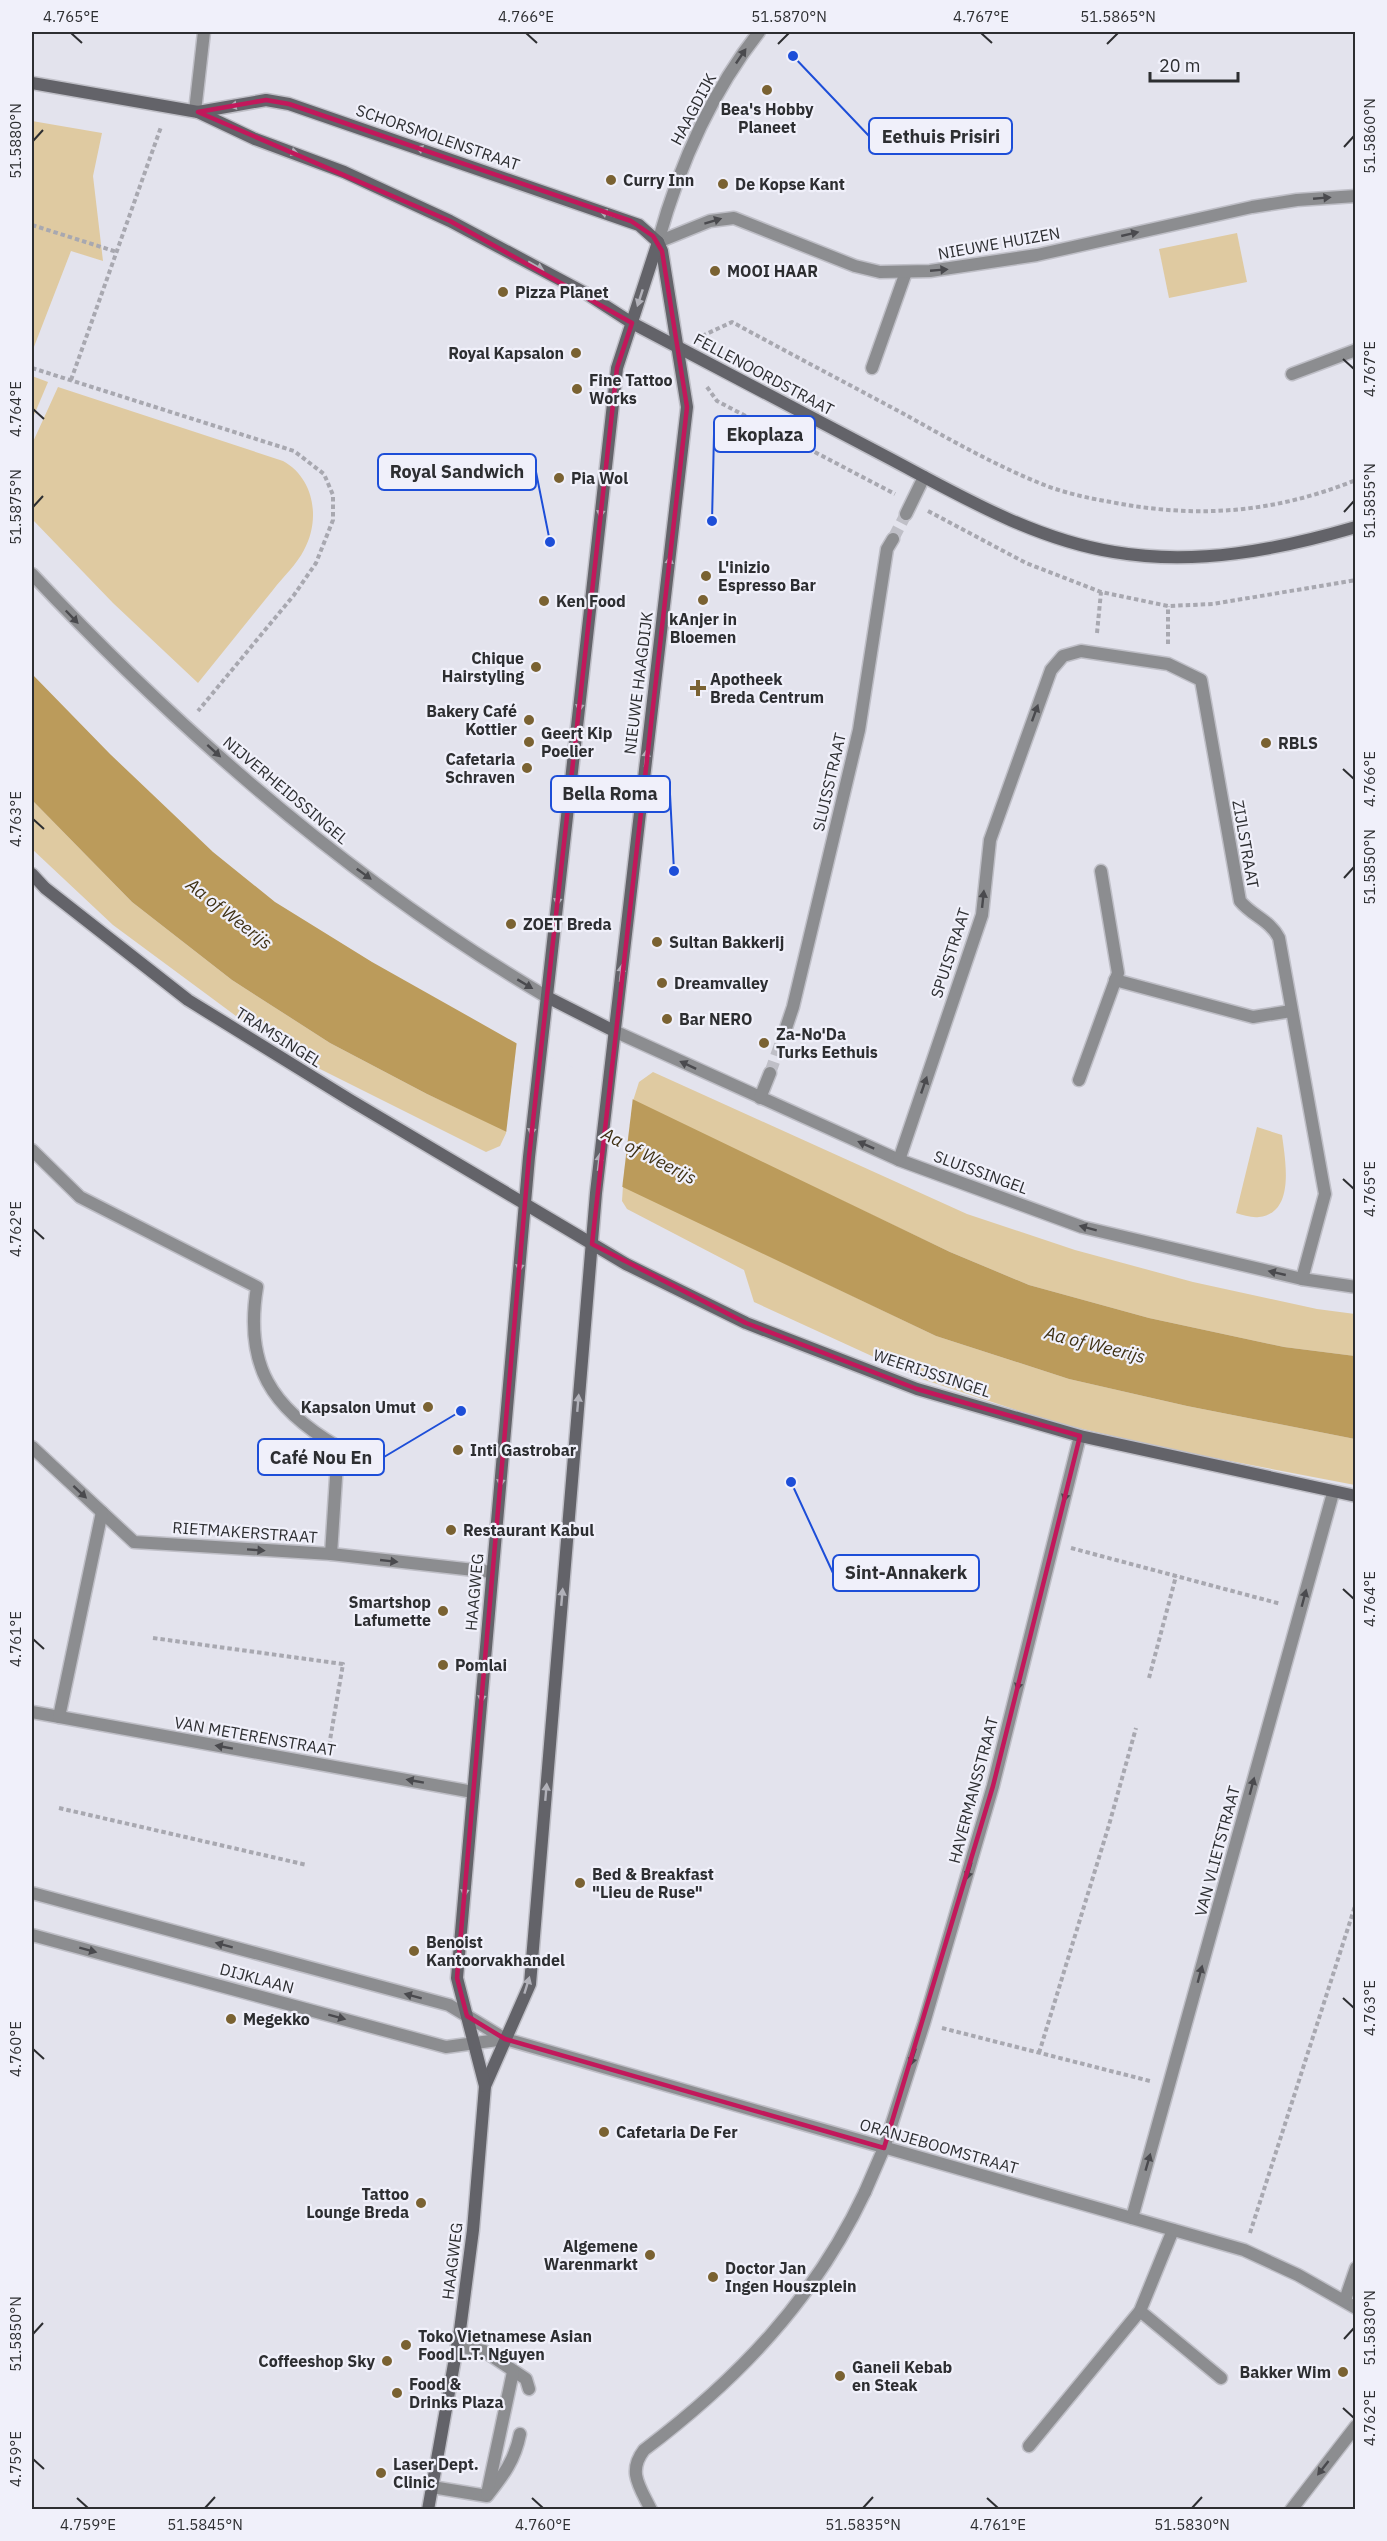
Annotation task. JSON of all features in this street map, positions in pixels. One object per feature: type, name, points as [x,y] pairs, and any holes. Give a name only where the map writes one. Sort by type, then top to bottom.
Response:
[{"type":"street","points":[[196,112],[204,32]]},
{"type":"street","name":"HAAGDIJK","points":[[658,242],[668,204],[695,136],[724,83],[759,32]]},
{"type":"street","name":"SCHORSMOLENSTRAAT","points":[[32,83],[196,112],[255,139],[344,172],[442,217],[587,294],[632,323]]},
{"type":"street","name":"SCHORSMOLENSTRAAT","points":[[196,112],[266,100],[289,104],[631,221],[646,230],[658,242]]},
{"type":"street","name":"NIEUWE HUIZEN","points":[[658,242],[710,222],[734,218],[855,266],[880,272],[906,272],[955,268],[1027,257],[1252,207],[1297,200],[1356,196]]},
{"type":"street","points":[[614,1031],[547,997],[617,368],[658,242]]},
{"type":"street","name":"NIEUWE HAAGDIJK","points":[[603,1131],[686,415],[666,269],[658,242]]},
{"type":"street","points":[[872,368],[906,272]]},
{"type":"street","points":[[632,323],[678,347]]},
{"type":"street","name":"FELLENOORDSTRAAT","points":[[678,347],[972,502],[1053,537],[1112,552],[1141,556],[1185,557],[1244,554],[1307,542],[1356,527]]},
{"type":"street","points":[[1292,374],[1356,350]]},
{"type":"street","points":[[906,514],[924,477]]},
{"type":"street","name":"SLUISSTRAAT","points":[[785,1031],[793,1007],[859,730],[887,549],[893,539]]},
{"type":"street","name":"NIJVERHEIDSSINGEL","points":[[32,574],[73,619],[261,793],[341,857],[494,966],[547,997]]},
{"type":"street","name":"ZIJLSTRAAT","points":[[1063,656],[1081,651],[1168,664],[1201,680],[1237,892],[1246,909],[1270,923],[1279,938],[1324,1194],[1302,1278]]},
{"type":"street","name":"SPUISTRAAT","points":[[899,1160],[982,915],[990,840],[1051,670],[1063,656]]},
{"type":"street","points":[[1079,1080],[1118,973],[1101,872]]},
{"type":"street","name":"TRAMSINGEL","points":[[32,874],[45,888],[188,1000],[525,1205]]},
{"type":"street","points":[[1114,980],[1253,1017],[1291,1011]]},
{"type":"street","name":"HAAGWEG","points":[[485,2086],[457,1978],[529,1157],[547,997]]},
{"type":"street","name":"SLUISSINGEL","points":[[614,1031],[899,1160],[1082,1227],[1302,1278],[1356,1287]]},
{"type":"street","points":[[760,1098],[770,1073]]},
{"type":"street","name":"HAAGWEG","points":[[428,2510],[457,2346],[473,2230],[485,2086],[530,1984],[603,1131]]},
{"type":"street","points":[[32,1150],[80,1197],[257,1287],[252,1315],[255,1353],[267,1384],[307,1429],[338,1447],[331,1554]]},
{"type":"street","name":"WEERIJSSINGEL","points":[[525,1205],[626,1264],[746,1323],[917,1389],[1080,1436],[1333,1493],[1356,1496]]},
{"type":"street","name":"HAVERMANSSTRAAT","points":[[884,2148],[924,2023],[993,1786],[1080,1436]]},
{"type":"street","name":"RIETMAKERSTRAAT","points":[[33,1455],[102,1512],[134,1542],[331,1554],[492,1572]]},
{"type":"street","name":"VAN VLIETSTRAAT","points":[[1132,2218],[1333,1493]]},
{"type":"street","points":[[59,1717],[102,1512]]},
{"type":"street","name":"VAN METERENSTRAAT","points":[[32,1712],[473,1792]]},
{"type":"street","name":"DIJKLAAN","points":[[32,1893],[448,2005],[505,2039]]},
{"type":"street","name":"DIJKLAAN","points":[[32,1935],[446,2047],[505,2039]]},
{"type":"street","name":"ORANJEBOOMSTRAAT","points":[[505,2039],[1244,2250],[1345,2300],[1356,2308]]},
{"type":"street","points":[[651,2510],[635,2471],[637,2460],[644,2450],[709,2399],[773,2334],[831,2254],[865,2192],[884,2148]]},
{"type":"street","points":[[1029,2446],[1140,2311],[1173,2230]]},
{"type":"street","points":[[1345,2300],[1356,2268]]},
{"type":"street","points":[[1140,2311],[1221,2378]]},
{"type":"street","points":[[457,2346],[484,2351],[526,2379],[528,2389]]},
{"type":"street","points":[[487,2496],[513,2372]]},
{"type":"street","points":[[1291,2510],[1356,2426]]},
{"type":"street","points":[[487,2496],[507,2471],[517,2450],[520,2434]]},
{"type":"street","points":[[432,2487],[487,2496]]},
{"type":"path","points":[[70,380],[169,106]]},
{"type":"path","points":[[32,225],[117,252]]},
{"type":"path","name":"FELLENOORDSTRAAT","points":[[678,347],[732,322],[985,458],[1038,483],[1086,497],[1144,508],[1201,512],[1244,511],[1282,504],[1356,480]]},
{"type":"path","points":[[32,368],[294,451],[324,474],[333,495],[333,520],[316,563],[294,595],[186,726]]},
{"type":"path","points":[[1095,654],[1101,592]]},
{"type":"path","points":[[1168,606],[1168,664]]},
{"type":"path","points":[[1053,1543],[1301,1610]]},
{"type":"path","points":[[1149,1678],[1176,1576]]},
{"type":"path","points":[[153,1638],[343,1664],[326,1765]]},
{"type":"path","points":[[1039,2053],[1109,1825],[1136,1728]]},
{"type":"path","points":[[59,1808],[307,1865]]},
{"type":"path","points":[[1244,2250],[1356,1904]]},
{"type":"path","points":[[924,2023],[1169,2086]]},
{"type":"highlighted area","points":[[266,100],[289,104],[631,221],[653,236],[662,251],[687,407],[592,1244],[746,1323],[917,1389],[1080,1436],[993,1786],[884,2148],[505,2039],[467,2016],[457,1978],[529,1157],[617,368],[632,323],[450,221],[198,112]]},
{"type":"shaded area","points":[[32,121],[102,133],[93,176],[103,261],[71,251],[32,352]]},
{"type":"shaded area","points":[[1237,233],[1247,282],[1169,298],[1159,249]]},
{"type":"shaded area","points":[[32,376],[48,382],[32,420]]},
{"type":"shaded area","points":[[58,387],[283,461],[294,468],[308,488],[312,500],[312,525],[301,555],[198,683],[113,603],[32,519],[32,444]]},
{"type":"shaded area","points":[[32,800],[132,902],[232,980],[330,1043],[427,1094],[507,1131],[500,1146],[486,1152],[318,1068],[236,1016],[113,925],[32,849]]},
{"type":"shaded area","points":[[653,1072],[967,1214],[1075,1250],[1193,1282],[1317,1309],[1355,1314],[1355,1356],[1284,1347],[1149,1318],[1029,1285],[950,1252],[633,1101],[639,1082]]},
{"type":"shaded area","points":[[1257,1127],[1282,1135],[1286,1170],[1283,1196],[1279,1206],[1271,1213],[1259,1217],[1236,1213]]},
{"type":"shaded area","points":[[623,1186],[936,1336],[1069,1379],[1187,1406],[1355,1439],[1355,1485],[1173,1450],[1053,1422],[922,1379],[754,1302],[744,1270],[627,1209],[622,1201]]},
{"type":"water","name":"Aa of Weerijs","points":[[32,674],[110,754],[213,852],[275,902],[372,962],[516,1043],[950,1252],[1029,1285],[1149,1318],[1284,1347],[1355,1356],[1355,1439],[1187,1406],[1069,1379],[936,1336],[427,1094],[330,1043],[232,980],[132,902],[32,800]]},
{"type":"pier","points":[[517,1040],[633,1097],[622,1189],[506,1134]]},
{"type":"tunnel","points":[[893,539],[906,514]]},
{"type":"tunnel","points":[[770,1073],[785,1031]]},
{"type":"place","name":"Eethuis Prisiri","points":[[793,56]]},
{"type":"place","name":"Bea's Hobby Planeet","points":[[767,90]]},
{"type":"place","name":"Curry Inn","points":[[611,180]]},
{"type":"place","name":"De Kopse Kant","points":[[723,184]]},
{"type":"place","name":"MOOI HAAR","points":[[715,271]]},
{"type":"place","name":"Pizza Planet","points":[[503,292]]},
{"type":"place","name":"Royal Kapsalon","points":[[576,353]]},
{"type":"place","name":"Fine Tattoo Works","points":[[577,389]]},
{"type":"place","name":"Pia Wol","points":[[559,478]]},
{"type":"place","name":"Ekoplaza","points":[[712,521]]},
{"type":"place","name":"Royal Sandwich","points":[[550,542]]},
{"type":"place","name":"L'inizio Espresso Bar","points":[[706,576]]},
{"type":"place","name":"kAnjer in Bloemen","points":[[703,600]]},
{"type":"place","name":"Ken Food","points":[[544,601]]},
{"type":"place","name":"Chique Hairstyling","points":[[536,667]]},
{"type":"place","name":"Apotheek Breda Centrum","points":[[698,688]]},
{"type":"place","name":"Bakery Café Kottier","points":[[529,720]]},
{"type":"place","name":"Geert Kip Poelier","points":[[529,742]]},
{"type":"place","name":"RBLS","points":[[1266,743]]},
{"type":"place","name":"Cafetaria Schraven","points":[[527,768]]},
{"type":"place","name":"Bella Roma","points":[[674,871]]},
{"type":"place","name":"ZOET Breda","points":[[511,924]]},
{"type":"place","name":"Sultan Bakkerij","points":[[657,942]]},
{"type":"place","name":"Dreamvalley","points":[[662,983]]},
{"type":"place","name":"Bar NERO","points":[[667,1019]]},
{"type":"place","name":"Za-No'Da Turks Eethuis","points":[[764,1043]]},
{"type":"place","name":"Kapsalon Umut","points":[[428,1407]]},
{"type":"place","name":"Café Nou En","points":[[461,1411]]},
{"type":"place","name":"Inti Gastrobar","points":[[458,1450]]},
{"type":"place","name":"Sint-Annakerk","points":[[791,1482]]},
{"type":"place","name":"Restaurant Kabul","points":[[451,1530]]},
{"type":"place","name":"Smartshop Lafumette","points":[[443,1611]]},
{"type":"place","name":"Pomlai","points":[[443,1665]]},
{"type":"place","name":"Bed & Breakfast \"Lieu de Ruse\"","points":[[580,1883]]},
{"type":"place","name":"Benoist Kantoorvakhandel","points":[[414,1951]]},
{"type":"place","name":"Megekko","points":[[231,2019]]},
{"type":"place","name":"Cafetaria De Fer","points":[[604,2132]]},
{"type":"place","name":"Tattoo Lounge Breda","points":[[421,2203]]},
{"type":"place","name":"Algemene Warenmarkt","points":[[650,2255]]},
{"type":"place","name":"Doctor Jan Ingen Houszplein","points":[[713,2277]]},
{"type":"place","name":"Toko Vietnamese Asian Food L.T. Nguyen","points":[[406,2345]]},
{"type":"place","name":"Coffeeshop Sky","points":[[387,2361]]},
{"type":"place","name":"Bakker Wim","points":[[1343,2372]]},
{"type":"place","name":"Ganeii Kebab en Steak","points":[[840,2376]]},
{"type":"place","name":"Food & Drinks Plaza","points":[[397,2393]]},
{"type":"place","name":"Laser Dept. Clinic","points":[[381,2473]]}]
